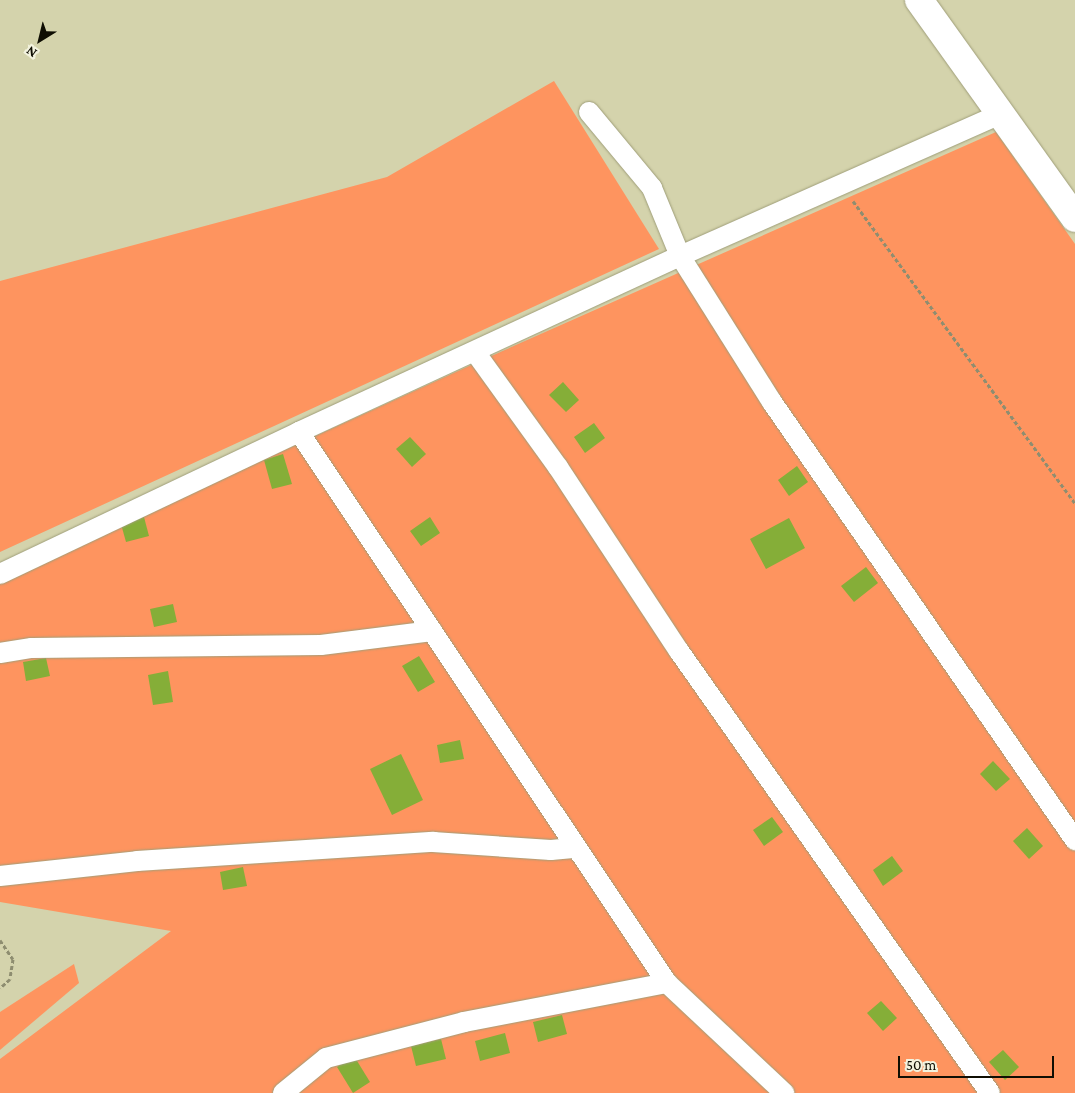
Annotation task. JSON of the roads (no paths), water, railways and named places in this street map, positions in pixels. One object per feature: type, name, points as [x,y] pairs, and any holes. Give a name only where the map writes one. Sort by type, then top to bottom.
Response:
[{"type":"street","points":[[919,0],[1075,218]]},
{"type":"street","points":[[590,112],[652,188],[680,256],[772,402],[1075,840]]},
{"type":"street","points":[[0,574],[299,432],[680,256],[842,186],[1000,114]]},
{"type":"street","points":[[475,352],[558,467],[679,651],[990,1093]]},
{"type":"street","points":[[299,432],[667,983],[784,1093]]},
{"type":"street","points":[[0,653],[32,648],[321,645],[432,631]]},
{"type":"street","points":[[0,876],[137,861],[433,842],[551,850],[576,848]]},
{"type":"street","points":[[283,1093],[326,1058],[464,1022],[667,983]]}]
